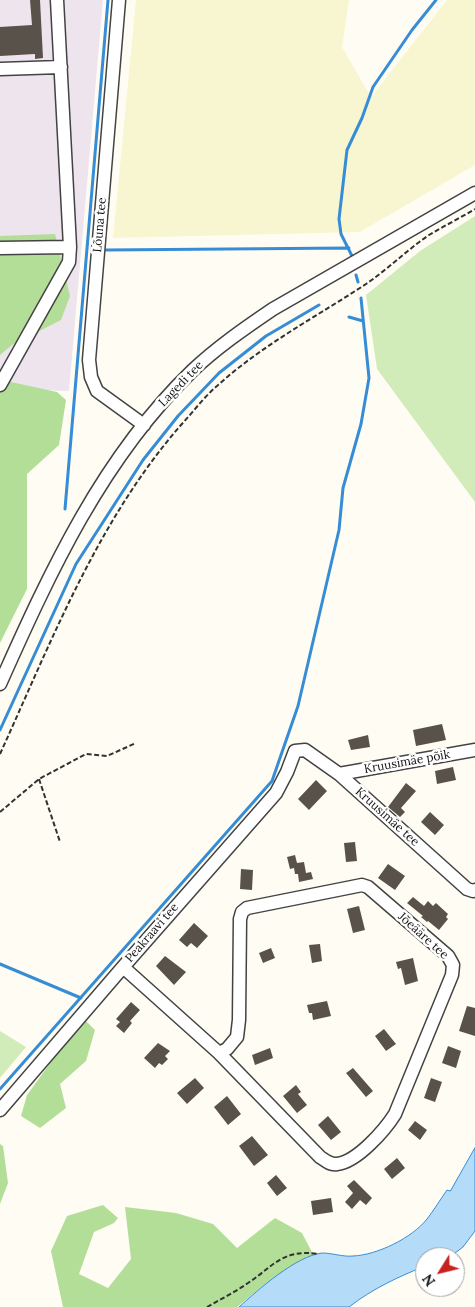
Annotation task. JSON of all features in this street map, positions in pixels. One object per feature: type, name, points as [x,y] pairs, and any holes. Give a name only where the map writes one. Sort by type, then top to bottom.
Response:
[{"type":"street","points":[[0,386],[69,262],[70,246],[57,0]]},
{"type":"street","name":"Lõuna tee","points":[[119,0],[89,360],[91,377],[97,391],[144,425]]},
{"type":"street","points":[[0,69],[61,67]]},
{"type":"street","name":"Lagedi tee","points":[[0,684],[70,536],[111,469],[144,425],[192,371],[245,328],[273,309],[475,193]]},
{"type":"street","points":[[0,248],[70,246]]},
{"type":"street","name":"Kruusimäe tee","points":[[295,752],[305,750],[338,774],[468,889],[475,890]]},
{"type":"street","name":"Kruusimäe põik","points":[[338,774],[475,750]]},
{"type":"street","name":"Peakraavi tee","points":[[0,1110],[122,967],[276,792],[295,752]]},
{"type":"street","name":"Jõeääre tee","points":[[122,967],[219,1053],[320,1157],[336,1165],[360,1152],[374,1140],[389,1124],[395,1114],[452,974],[453,965],[448,956],[368,887],[362,885],[247,908],[242,912],[240,919],[239,1020],[237,1037],[227,1050],[219,1053]]},
{"type":"path","points":[[0,754],[74,590],[104,533],[145,469],[192,412],[240,366],[369,282],[428,236],[475,209]]},
{"type":"path","points":[[0,812],[39,780],[86,754],[107,756],[136,743]]},
{"type":"path","points":[[39,780],[60,842]]},
{"type":"path","points":[[207,1307],[248,1283],[282,1257],[305,1252],[319,1254]]},
{"type":"shaded area","points":[[0,0],[103,0],[69,391],[5,389],[0,401]]},
{"type":"green space","points":[[136,0],[349,0],[342,47],[371,97],[447,0],[475,0],[475,165],[360,232],[113,238]]},
{"type":"green space","points":[[475,216],[475,502],[377,369],[366,295],[420,251]]},
{"type":"green space","points":[[55,234],[70,296],[61,320],[12,345],[0,355],[0,236]]},
{"type":"green space","points":[[11,382],[57,392],[66,400],[59,445],[27,474],[27,589],[0,643],[0,386]]},
{"type":"green space","points":[[83,1018],[95,1030],[86,1061],[60,1084],[66,1108],[40,1128],[21,1116],[27,1095]]},
{"type":"green space","points":[[0,1031],[26,1047],[0,1078]]},
{"type":"green space","points":[[0,1144],[3,1146],[8,1183],[0,1204]]},
{"type":"green space","points":[[103,1205],[118,1218],[114,1223],[94,1232],[79,1274],[108,1288],[131,1259],[125,1207],[176,1213],[213,1224],[237,1248],[275,1218],[302,1233],[314,1256],[299,1261],[264,1285],[237,1307],[63,1307],[51,1251],[67,1216]]},
{"type":"water","points":[[475,1148],[475,1231],[463,1247],[415,1247],[415,1270],[386,1284],[349,1307],[239,1307],[289,1267],[312,1255],[322,1253],[349,1256],[362,1255],[383,1249],[403,1239],[427,1219],[447,1190],[450,1191]]},
{"type":"building","points":[[30,0],[40,0],[43,58],[35,59],[35,54],[0,56],[0,27],[32,25]]},
{"type":"building","points":[[442,724],[446,740],[416,746],[413,730]]},
{"type":"building","points":[[368,735],[370,747],[351,750],[348,740]]},
{"type":"building","points":[[453,767],[456,780],[437,784],[435,771]]},
{"type":"building","points":[[316,780],[327,791],[309,810],[298,799]]},
{"type":"building","points":[[406,783],[416,791],[401,808],[405,812],[400,817],[388,807]]},
{"type":"building","points":[[430,812],[444,825],[435,835],[421,822]]},
{"type":"building","points":[[355,842],[357,861],[346,862],[344,843]]},
{"type":"building","points":[[295,855],[297,863],[304,862],[306,873],[311,872],[313,879],[299,882],[298,874],[295,874],[294,868],[290,869],[287,857]]},
{"type":"building","points":[[388,864],[405,876],[395,890],[378,878]]},
{"type":"building","points":[[241,869],[253,870],[252,890],[240,889]]},
{"type":"building","points":[[413,897],[424,906],[428,901],[433,906],[436,903],[448,914],[446,917],[448,919],[439,930],[421,917],[423,916],[407,903]]},
{"type":"building","points":[[359,906],[365,930],[353,933],[347,909]]},
{"type":"building","points":[[194,923],[208,936],[197,948],[191,943],[187,947],[179,940]]},
{"type":"building","points":[[320,944],[322,961],[312,963],[309,945]]},
{"type":"building","points":[[271,948],[275,958],[263,963],[259,953]]},
{"type":"building","points":[[165,956],[186,972],[174,985],[156,966]]},
{"type":"building","points":[[413,958],[418,981],[405,985],[401,968],[398,969],[396,962]]},
{"type":"building","points":[[327,1001],[331,1016],[313,1020],[312,1013],[309,1013],[307,1005]]},
{"type":"building","points":[[131,1002],[140,1010],[130,1021],[132,1023],[124,1033],[116,1026],[120,1022],[116,1019]]},
{"type":"building","points":[[467,1006],[475,1008],[475,1036],[459,1031]]},
{"type":"building","points":[[384,1029],[396,1044],[386,1051],[375,1036]]},
{"type":"building","points":[[158,1043],[170,1051],[165,1056],[168,1059],[162,1065],[159,1063],[155,1068],[144,1058]]},
{"type":"building","points":[[448,1046],[461,1051],[456,1068],[442,1063]]},
{"type":"building","points":[[270,1048],[273,1058],[255,1065],[252,1055]]},
{"type":"building","points":[[353,1068],[373,1091],[366,1097],[346,1073]]},
{"type":"building","points":[[195,1078],[204,1088],[187,1104],[177,1093]]},
{"type":"building","points":[[431,1078],[442,1082],[435,1102],[424,1098]]},
{"type":"building","points":[[296,1085],[301,1092],[298,1094],[307,1105],[297,1113],[283,1096]]},
{"type":"building","points":[[227,1096],[241,1114],[228,1125],[214,1107]]},
{"type":"building","points":[[328,1116],[341,1132],[331,1140],[318,1125]]},
{"type":"building","points":[[415,1121],[427,1130],[420,1140],[408,1130]]},
{"type":"building","points":[[252,1136],[268,1155],[254,1166],[239,1146]]},
{"type":"building","points":[[397,1158],[405,1168],[392,1179],[384,1169]]},
{"type":"building","points":[[276,1175],[287,1188],[277,1196],[267,1183]]},
{"type":"building","points":[[354,1180],[372,1198],[366,1205],[360,1200],[352,1209],[345,1202],[353,1193],[347,1186]]},
{"type":"building","points":[[331,1198],[333,1212],[313,1215],[311,1201]]},
{"type":"waterway","points":[[65,509],[108,0]]},
{"type":"waterway","points":[[352,256],[341,234],[339,219],[347,150],[362,118],[373,87],[412,30],[436,0]]},
{"type":"waterway","points":[[106,250],[349,248]]},
{"type":"waterway","points":[[356,275],[358,282]]},
{"type":"waterway","points":[[0,1089],[272,781],[298,706],[339,530],[343,488],[361,424],[369,378],[361,298]]},
{"type":"waterway","points":[[0,730],[76,564],[143,460],[178,416],[219,373],[266,336],[319,305]]},
{"type":"waterway","points":[[349,317],[363,321]]},
{"type":"waterway","points":[[0,964],[81,998]]}]
